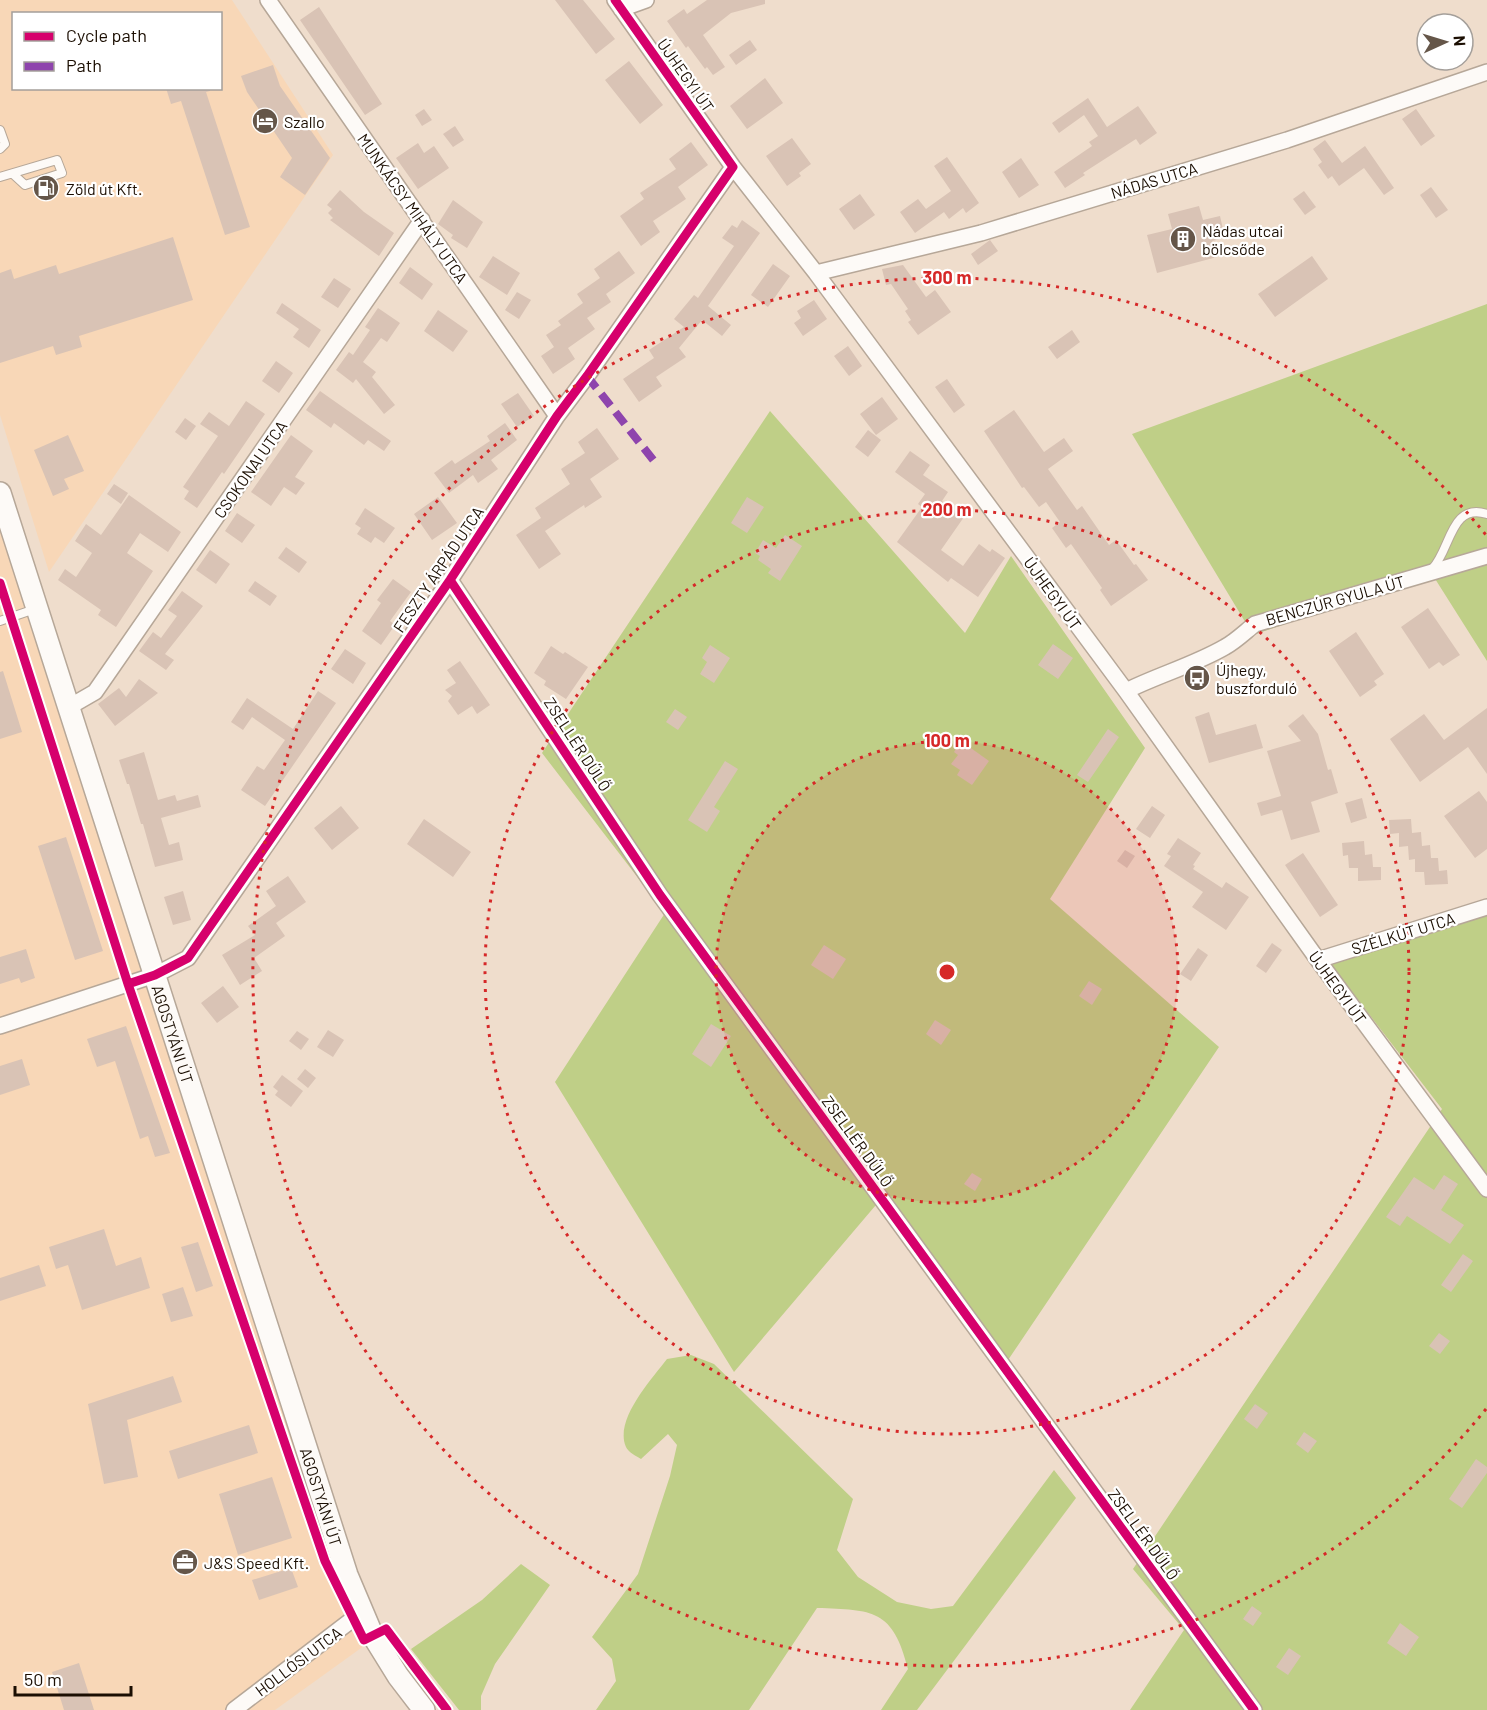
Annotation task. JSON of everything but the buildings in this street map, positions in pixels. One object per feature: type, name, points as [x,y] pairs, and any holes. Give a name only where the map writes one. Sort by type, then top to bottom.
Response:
[{"type":"main road","name":"AGOSTYÁNI ÚT","points":[[0,493],[347,1575],[372,1634],[398,1676],[424,1710]]},
{"type":"street","name":"MUNKÁCSY MIHÁLY UTCA","points":[[268,0],[556,416]]},
{"type":"street","points":[[618,4],[646,0]]},
{"type":"street","name":"ÚJHEGYI ÚT","points":[[618,4],[733,167],[816,273],[1126,691],[1318,960],[1487,1189]]},
{"type":"street","name":"NÁDAS UTCA","points":[[816,273],[981,233],[1287,140],[1487,72]]},
{"type":"street","name":"FESZTY ÁRPÁD UTCA","points":[[0,1026],[155,975],[188,958],[450,580],[556,416],[587,376],[733,167]]},
{"type":"street","name":"CSOKONAI UTCA","points":[[69,707],[95,692],[422,220]]},
{"type":"street","name":"BENCZÚR GYULA ÚT","points":[[1126,691],[1148,680],[1187,666],[1227,646],[1255,624],[1487,556]]},
{"type":"street","name":"ZSELLÉR DŰLŐ","points":[[450,580],[492,647],[534,705],[660,895],[1254,1710]]},
{"type":"street","name":"SZÉLKÚT UTCA","points":[[1318,960],[1487,907]]},
{"type":"street","name":"HOLLÓSI UTCA","points":[[234,1710],[362,1612]]},
{"type":"lane","points":[[0,130],[4,144],[0,149]]},
{"type":"lane","points":[[0,177],[57,160],[62,173],[25,185],[13,174]]},
{"type":"lane","points":[[1428,572],[1438,563],[1454,528],[1463,515],[1477,511],[1487,514]]},
{"type":"lane","points":[[0,621],[37,608]]},
{"type":"shaded area","points":[[0,0],[232,0],[333,155],[49,572],[0,415]]},
{"type":"shaded area","points":[[0,493],[375,1638],[275,1710],[0,1710]]},
{"type":"green space","points":[[1487,304],[1487,661],[1432,574],[1253,635],[1132,434]]},
{"type":"green space","points":[[770,411],[965,633],[1011,556],[1145,748],[1050,899],[1219,1047],[1006,1363],[881,1199],[734,1372],[555,1082],[665,913],[542,753]]},
{"type":"green space","points":[[1487,907],[1487,1710],[1130,1710],[1184,1630],[1133,1569],[1442,1109],[1325,957]]},
{"type":"green space","points":[[691,1355],[714,1364],[853,1499],[837,1550],[858,1577],[897,1602],[931,1609],[953,1606],[1054,1470],[1076,1498],[917,1710],[881,1710],[908,1669],[895,1634],[887,1624],[866,1612],[817,1608],[749,1710],[596,1710],[616,1681],[612,1659],[592,1637],[638,1574],[670,1476],[677,1445],[668,1434],[641,1459],[626,1447],[625,1425],[636,1401],[667,1359]]},
{"type":"green space","points":[[521,1564],[550,1585],[495,1664],[481,1696],[481,1710],[459,1710],[411,1649],[482,1600]]},
{"type":"marked path","points":[[587,376],[658,466]]},
{"type":"cycle path","points":[[128,984],[155,975],[188,958],[450,580],[557,416],[733,167],[615,0]]},
{"type":"cycle path","points":[[450,580],[660,895],[1254,1710]]},
{"type":"cycle path","points":[[0,583],[128,984],[325,1561],[364,1640],[386,1629],[447,1710]]},
{"type":"place","name":"Szallo","points":[[265,121]]},
{"type":"place","name":"Zöld út Kft.","points":[[46,188]]},
{"type":"place","name":"Nádas utcai bölcsőde","points":[[1183,239]]},
{"type":"place","name":"Újhegy, buszforduló","points":[[1197,678]]},
{"type":"place","name":"J&S Speed Kft.","points":[[185,1562]]}]
